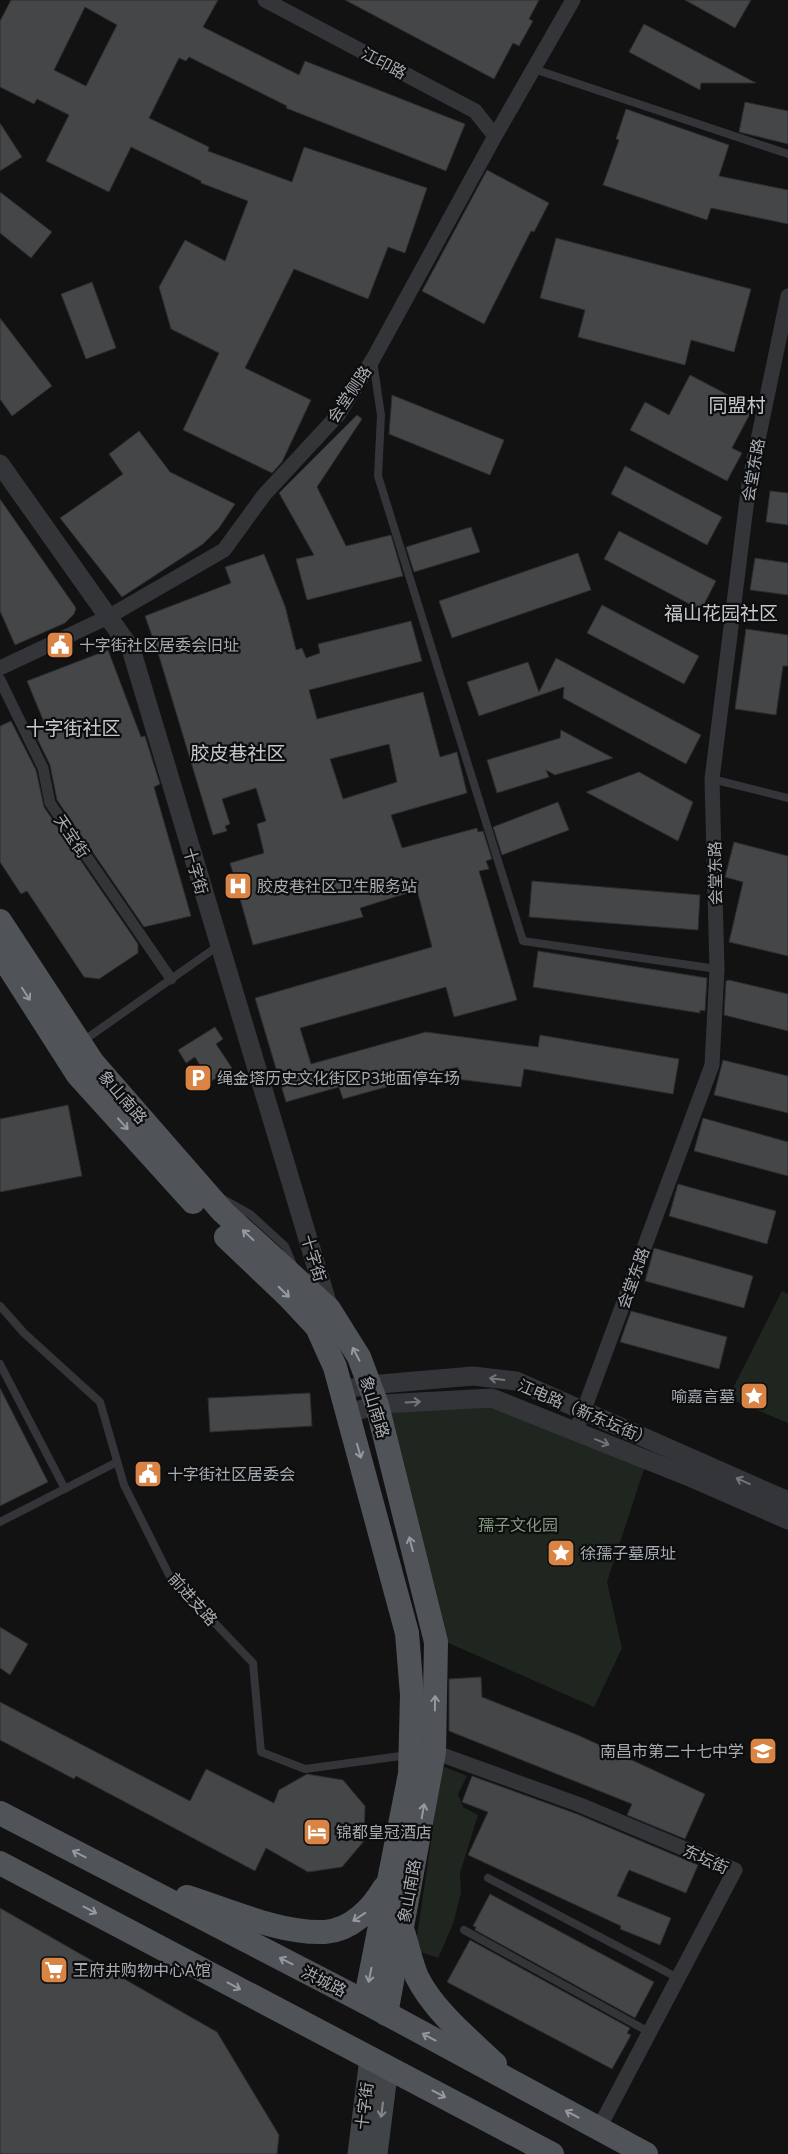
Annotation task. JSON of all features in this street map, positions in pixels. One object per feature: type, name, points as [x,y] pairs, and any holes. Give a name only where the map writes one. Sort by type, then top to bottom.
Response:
[{"type":"main road","name":"象山南路","points":[[0,921],[93,1063],[223,1212],[329,1309],[359,1357],[373,1395],[436,1642],[434,1752],[386,2014]]},
{"type":"main road","name":"象山南路","points":[[0,953],[78,1075],[213,1224],[289,1297],[317,1327],[335,1367],[408,1633],[412,1695],[410,1774],[365,2002]]},
{"type":"main road","name":"洪城路","points":[[0,1813],[365,2002],[646,2154]]},
{"type":"main road","points":[[0,1863],[552,2154]]},
{"type":"main road","points":[[115,1872],[258,1920],[295,1929],[326,1932],[348,1924],[362,1916],[374,1906],[389,1880]]},
{"type":"main road","points":[[402,1928],[417,1977],[432,1999],[516,2084]]},
{"type":"main road","name":"十字街","points":[[358,2154],[379,2062]]},
{"type":"main road","name":"十字街","points":[[377,2154],[379,2062]]},
{"type":"street","name":"江印路","points":[[265,0],[475,111],[495,136]]},
{"type":"street","name":"会堂侧路","points":[[0,668],[108,617],[224,550],[264,495],[338,415],[373,359],[495,136],[574,0]]},
{"type":"street","name":"会堂东路","points":[[576,1431],[712,1065],[717,969],[712,779],[749,483],[788,296]]},
{"type":"street","name":"十字街","points":[[0,464],[131,648],[218,946],[329,1309]]},
{"type":"street","name":"天宝街","points":[[0,680],[43,768],[50,803],[171,980]]},
{"type":"street","name":"江电路（新东坛街）","points":[[348,1413],[373,1395],[473,1376],[516,1381],[788,1501]]},
{"type":"street","name":"江电路（新东坛街）","points":[[342,1390],[373,1395],[492,1398],[692,1478],[788,1520]]},
{"type":"street","name":"东坛街","points":[[434,1752],[580,1805],[735,1870],[598,2128]]},
{"type":"lane","points":[[534,69],[788,154]]},
{"type":"lane","points":[[373,359],[381,415],[378,476],[524,941],[717,969]]},
{"type":"lane","points":[[712,779],[788,797]]},
{"type":"lane","points":[[80,1043],[218,946]]},
{"type":"lane","name":"前进支路","points":[[0,1306],[24,1333],[100,1402],[124,1485],[169,1575],[253,1663],[261,1752],[305,1769],[410,1755]]},
{"type":"lane","points":[[0,1364],[65,1489]]},
{"type":"lane","points":[[0,1522],[117,1462]]},
{"type":"lane","points":[[488,1878],[678,1978]]},
{"type":"lane","points":[[464,1930],[649,2032]]},
{"type":"green space","points":[[782,1291],[788,1294],[788,1423],[728,1398]]},
{"type":"green space","name":"孺子文化园","points":[[490,1406],[645,1466],[607,1582],[622,1648],[594,1707],[444,1641],[386,1411]]},
{"type":"green space","points":[[442,1766],[467,1776],[458,1794],[463,1807],[478,1815],[460,1873],[461,1893],[453,1924],[438,1958],[415,1950]]},
{"type":"building","points":[[11,0],[218,0],[203,27],[299,75],[305,61],[465,124],[446,171],[286,108],[287,106],[189,57],[186,61],[179,58],[149,118],[209,147],[208,151],[292,182],[304,147],[427,188],[405,253],[388,247],[368,299],[294,269],[245,368],[311,400],[282,462],[272,473],[183,430],[219,353],[171,329],[159,287],[185,240],[225,261],[248,201],[201,183],[201,181],[131,147],[109,192],[46,161],[69,115],[37,99],[34,104],[0,87],[0,21]],"holes":[[[85,7],[117,25],[86,86],[54,70]]]},
{"type":"building","points":[[345,0],[539,0],[529,19],[533,21],[519,46],[513,43],[494,79]]},
{"type":"building","points":[[685,0],[751,0],[735,28]]},
{"type":"building","points":[[644,24],[756,83],[701,83],[700,90],[629,52]]},
{"type":"building","points":[[745,102],[788,111],[788,144],[739,132]]},
{"type":"building","points":[[626,109],[729,145],[719,176],[788,190],[788,224],[711,208],[707,220],[603,185],[619,140],[616,139]]},
{"type":"building","points":[[0,123],[22,157],[0,171]]},
{"type":"building","points":[[487,170],[549,203],[534,232],[531,231],[484,324],[422,291]]},
{"type":"building","points":[[0,192],[52,232],[31,258],[0,233]]},
{"type":"building","points":[[556,238],[751,289],[734,352],[691,340],[685,365],[578,337],[585,310],[540,298]]},
{"type":"building","points":[[92,282],[116,348],[86,359],[61,294]]},
{"type":"building","points":[[0,318],[52,386],[12,416],[0,399]]},
{"type":"building","points":[[690,375],[753,408],[732,448],[742,453],[727,481],[630,430],[645,402],[669,415]]},
{"type":"building","points":[[392,395],[504,440],[490,475],[389,434]]},
{"type":"building","points":[[357,415],[362,419],[317,487],[346,546],[391,535],[403,576],[307,600],[296,559],[314,555],[279,493]]},
{"type":"building","points":[[139,431],[170,472],[235,504],[219,528],[203,544],[122,597],[60,518],[123,474],[109,454]]},
{"type":"building","points":[[625,466],[722,517],[707,545],[611,494]]},
{"type":"building","points":[[770,491],[788,493],[788,525],[766,522]]},
{"type":"building","points":[[0,499],[76,608],[74,614],[65,623],[15,645],[0,611]]},
{"type":"building","points":[[471,527],[480,552],[414,572],[406,547]]},
{"type":"building","points":[[619,531],[716,581],[701,610],[604,559]]},
{"type":"building","points":[[578,553],[591,590],[452,638],[439,601]]},
{"type":"building","points":[[264,554],[285,606],[296,650],[302,648],[306,658],[320,653],[318,644],[411,621],[422,661],[309,690],[317,719],[423,692],[440,757],[457,752],[467,793],[391,815],[402,848],[477,828],[478,832],[483,831],[492,859],[486,861],[489,869],[479,871],[517,1000],[454,1017],[446,987],[300,1028],[311,1064],[426,1032],[538,1047],[540,1035],[679,1059],[673,1094],[524,1069],[521,1087],[456,1079],[458,1067],[343,1099],[339,1087],[286,1102],[255,998],[432,947],[417,890],[360,908],[363,917],[253,945],[230,863],[264,853],[257,824],[266,821],[256,788],[222,799],[230,824],[225,826],[227,831],[213,835],[159,656],[145,616],[231,583],[225,567]],"holes":[[[389,744],[397,782],[343,799],[330,759]]]},
{"type":"building","points":[[755,558],[788,563],[788,595],[750,590]]},
{"type":"building","points":[[602,605],[699,656],[684,684],[587,633]]},
{"type":"building","points":[[746,629],[788,635],[788,666],[783,666],[776,715],[735,709]]},
{"type":"building","points":[[108,650],[141,737],[145,736],[160,784],[154,787],[191,916],[144,927],[57,800],[50,765],[34,732],[46,727],[27,681]]},
{"type":"building","points":[[556,658],[701,735],[686,764],[563,698],[564,687],[479,716],[467,682],[528,662],[539,692]]},
{"type":"building","points":[[11,721],[36,770],[44,807],[138,944],[138,953],[99,979],[84,977],[27,891],[21,894],[0,862],[0,726]]},
{"type":"building","points":[[561,730],[613,758],[555,775],[546,770],[549,777],[497,793],[487,760],[560,738]]},
{"type":"building","points":[[639,772],[693,802],[678,841],[586,792]]},
{"type":"building","points":[[558,802],[569,830],[502,855],[493,827]]},
{"type":"building","points":[[734,842],[788,856],[788,956],[729,942],[743,882],[725,877]]},
{"type":"building","points":[[532,881],[700,895],[698,930],[529,917]]},
{"type":"building","points":[[538,951],[707,978],[705,1011],[700,1010],[700,1013],[533,987]]},
{"type":"building","points":[[729,980],[788,994],[788,1031],[724,1015],[726,981]]},
{"type":"building","points":[[215,1027],[223,1039],[216,1044],[232,1068],[210,1082],[195,1057],[186,1063],[178,1050]]},
{"type":"building","points":[[723,1060],[788,1076],[788,1113],[714,1095]]},
{"type":"building","points":[[68,1105],[82,1176],[0,1192],[0,1119]]},
{"type":"building","points":[[703,1118],[788,1142],[788,1176],[694,1151]]},
{"type":"building","points":[[678,1184],[776,1211],[767,1244],[669,1216]]},
{"type":"building","points":[[654,1248],[753,1276],[744,1308],[645,1281]]},
{"type":"building","points":[[631,1311],[727,1337],[719,1369],[620,1342]]},
{"type":"building","points":[[0,1388],[48,1482],[0,1506]]},
{"type":"building","points":[[310,1393],[312,1426],[210,1432],[208,1398]]},
{"type":"building","points":[[0,1627],[28,1644],[10,1675],[0,1668]]},
{"type":"building","points":[[481,1677],[482,1697],[580,1736],[705,1794],[685,1839],[627,1815],[632,1804],[449,1731],[449,1679]]},
{"type":"building","points":[[0,1702],[190,1801],[206,1769],[274,1803],[279,1790],[307,1774],[343,1780],[365,1806],[364,1841],[342,1867],[308,1872],[266,1848],[255,1871],[76,1776],[74,1779],[0,1740]]},
{"type":"building","points":[[472,1776],[577,1814],[698,1865],[686,1893],[629,1870],[617,1896],[671,1918],[660,1945],[620,1929],[621,1926],[468,1855],[488,1812],[462,1802]]},
{"type":"building","points":[[490,1894],[654,1982],[635,2018],[475,1930],[476,1927],[473,1926]]},
{"type":"building","name":"王府井购物中心A馆","points":[[0,1908],[217,2032],[279,2135],[277,2154],[0,2154]]},
{"type":"building","points":[[470,1940],[630,2028],[627,2033],[631,2035],[612,2069],[447,1982]]},
{"type":"place","name":"十字街社区居委会旧址","points":[[60,645]]},
{"type":"place","name":"胶皮巷社区卫生服务站","points":[[238,886]]},
{"type":"place","name":"绳金塔历史文化街区P3地面停车场","points":[[198,1078]]},
{"type":"place","name":"喻嘉言墓","points":[[754,1396]]},
{"type":"place","name":"十字街社区居委会","points":[[148,1474]]},
{"type":"place","name":"徐孺子墓原址","points":[[561,1553]]},
{"type":"place","name":"南昌市第二十七中学","points":[[763,1751]]},
{"type":"place","name":"锦都皇冠酒店","points":[[317,1832]]},
{"type":"place","name":"王府井购物中心A馆","points":[[54,1970]]},
{"type":"district","name":"同盟村","points":[[737,405]]},
{"type":"district","name":"福山花园社区","points":[[721,613]]},
{"type":"district","name":"十字街社区","points":[[73,728]]},
{"type":"district","name":"胶皮巷社区","points":[[238,753]]}]
